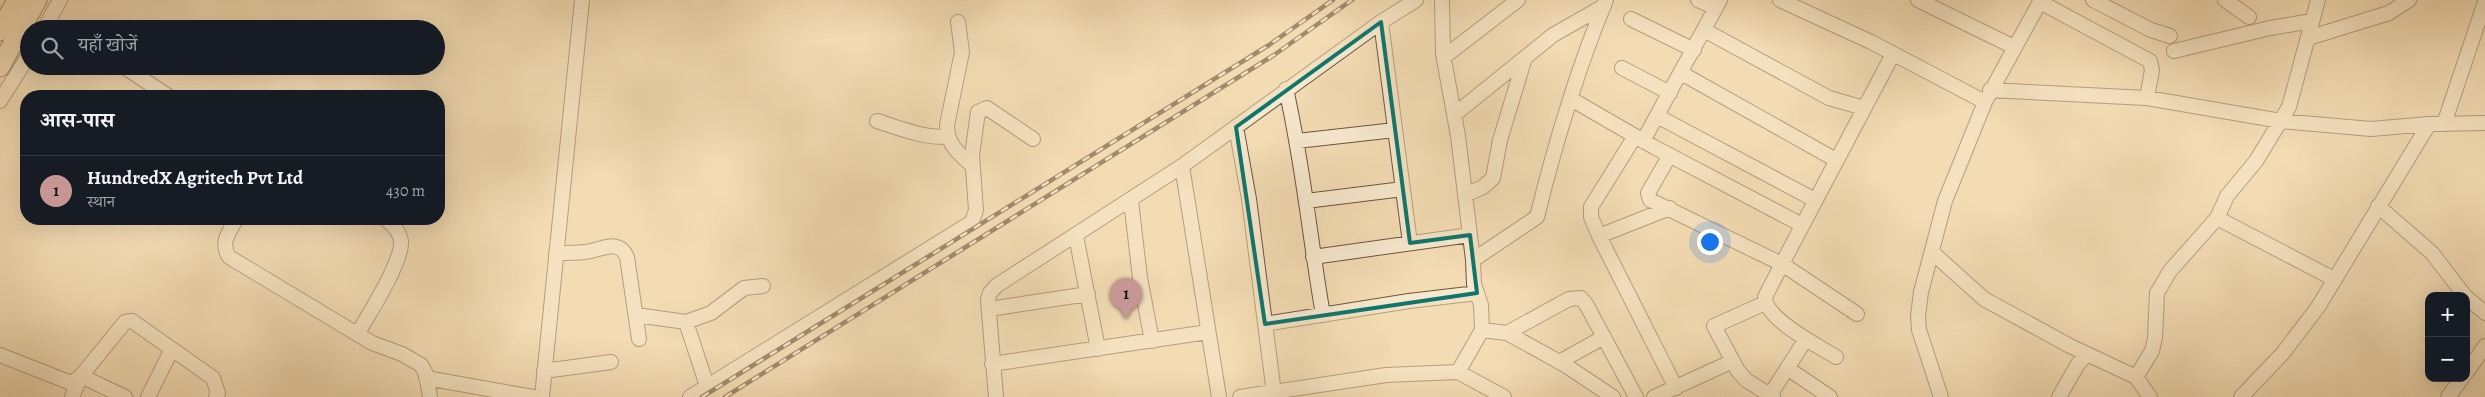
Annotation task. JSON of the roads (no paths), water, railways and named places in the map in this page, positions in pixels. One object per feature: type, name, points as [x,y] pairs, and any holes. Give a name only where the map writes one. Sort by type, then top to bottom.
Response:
[{"type":"highway","points":[[0,31],[17,0]]},
{"type":"highway","points":[[26,20],[37,0]]},
{"type":"highway","points":[[0,67],[20,31]]},
{"type":"street","points":[[49,20],[60,0]]},
{"type":"street","points":[[542,397],[582,0]]},
{"type":"street","points":[[996,397],[989,309],[990,293],[996,286],[1131,201],[1381,22],[1416,0]]},
{"type":"street","points":[[1442,0],[1444,57],[1465,194],[1474,284],[1481,305],[1482,330],[1458,372]]},
{"type":"street","points":[[1444,57],[1518,0]]},
{"type":"street","points":[[1676,388],[1599,236],[1591,217],[1591,207],[1639,138],[1657,116],[1718,4],[1698,0]]},
{"type":"street","points":[[1780,0],[1987,96],[2146,98],[2281,121],[2371,129],[2429,124],[2485,123]]},
{"type":"street","points":[[2093,0],[2151,30],[2170,36]]},
{"type":"street","points":[[2225,0],[2250,17]]},
{"type":"street","points":[[2136,377],[2152,351],[2155,338],[2157,293],[2170,271],[2217,218],[2227,196],[2256,161],[2289,107],[2318,0]]},
{"type":"street","points":[[2308,38],[2389,13],[2409,0]]},
{"type":"street","points":[[1922,1],[2014,47]]},
{"type":"street","points":[[1941,397],[1919,330],[1918,316],[1921,292],[1933,253],[1945,201],[1987,96],[2040,1],[2150,61],[2152,70],[2146,98]]},
{"type":"street","points":[[2444,124],[2485,2]]},
{"type":"street","points":[[1454,115],[1553,36],[1605,3]]},
{"type":"street","points":[[1473,260],[1537,217],[1550,164],[1605,3]]},
{"type":"street","points":[[1631,19],[1694,50]]},
{"type":"street","points":[[958,22],[962,52],[947,125],[947,136],[951,144],[973,166]]},
{"type":"street","points":[[1381,22],[1410,243]]},
{"type":"street","points":[[2174,51],[2270,28],[2312,22]]},
{"type":"street","points":[[1704,30],[1829,98],[1864,108]]},
{"type":"street","points":[[1836,357],[1806,339],[1776,317],[1765,303],[1765,297],[1893,54]]},
{"type":"street","points":[[1465,194],[1483,187],[1492,178],[1500,140],[1524,61]]},
{"type":"street","points":[[1622,68],[1670,93]]},
{"type":"street","points":[[0,102],[20,70]]},
{"type":"street","points":[[1681,73],[1836,160]]},
{"type":"street","points":[[136,75],[159,90]]},
{"type":"street","points":[[1286,89],[1297,141],[1323,315]]},
{"type":"street","points":[[1571,100],[1802,225]]},
{"type":"street","points":[[690,397],[972,222],[976,210],[972,155],[978,112],[982,108],[988,108],[1033,139]]},
{"type":"street","points":[[1657,116],[1815,200]]},
{"type":"street","points":[[877,121],[939,138],[947,136]]},
{"type":"street","points":[[2241,397],[2283,353],[2318,307],[2429,124]]},
{"type":"street","points":[[1236,127],[1250,199],[1265,324],[1268,395]]},
{"type":"street","points":[[1297,141],[1395,130]]},
{"type":"street","points":[[1670,155],[1648,193],[1650,200],[1670,208],[1782,264],[1857,314]]},
{"type":"street","points":[[1182,166],[1219,397]]},
{"type":"street","points":[[1306,201],[1402,189]]},
{"type":"street","points":[[1131,201],[1140,278],[1152,341]]},
{"type":"street","points":[[2378,206],[2432,253],[2463,292]]},
{"type":"street","points":[[1599,236],[1670,208]]},
{"type":"street","points":[[2217,218],[2334,280]]},
{"type":"street","points":[[233,225],[224,242],[224,248],[230,257],[372,343],[402,354],[421,365],[430,397]]},
{"type":"street","points":[[358,333],[401,251],[401,239],[392,225]]},
{"type":"street","points":[[1313,256],[1470,235]]},
{"type":"street","points":[[1076,236],[1098,349]]},
{"type":"street","points":[[556,253],[584,252],[607,246],[624,250],[628,257],[639,339]]},
{"type":"street","points":[[1933,253],[1984,299],[2087,354],[2136,377],[2150,397]]},
{"type":"street","points":[[636,315],[686,322],[711,313],[744,288],[763,286]]},
{"type":"street","points":[[1265,324],[1477,293]]},
{"type":"street","points":[[989,309],[1088,294]]},
{"type":"street","points":[[1507,333],[1569,299],[1581,298],[1636,397]]},
{"type":"street","points":[[2470,300],[2485,313]]},
{"type":"street","points":[[1765,303],[1714,326],[1746,380],[1771,396],[1806,339]]},
{"type":"street","points":[[0,354],[71,383],[81,376],[125,322],[132,321],[213,378],[218,393],[216,397]]},
{"type":"street","points":[[686,322],[708,386]]},
{"type":"street","points":[[1482,330],[1507,333],[1559,362],[1613,397]]},
{"type":"street","points":[[992,364],[1208,332]]},
{"type":"street","points":[[1559,362],[1604,337]]},
{"type":"street","points":[[2470,367],[2485,346]]},
{"type":"street","points":[[148,397],[172,349]]},
{"type":"street","points":[[2059,397],[2078,364],[2087,354]]},
{"type":"street","points":[[1654,397],[1733,361]]},
{"type":"street","points":[[544,371],[611,362]]},
{"type":"street","points":[[1787,368],[1830,397]]},
{"type":"street","points":[[1240,397],[1268,395],[1386,375],[1458,372],[1496,395]]},
{"type":"street","points":[[72,397],[81,376]]},
{"type":"street","points":[[81,376],[126,397]]},
{"type":"street","points":[[426,378],[533,397]]},
{"type":"street","points":[[2448,397],[2459,382]]},
{"type":"railway","points":[[702,397],[1269,45],[1333,0]]},
{"type":"railway","points":[[725,397],[1274,55],[1352,0]]},
{"type":"place","name":"HundredX Agritech Pvt Ltd","points":[[1126,319]]}]
